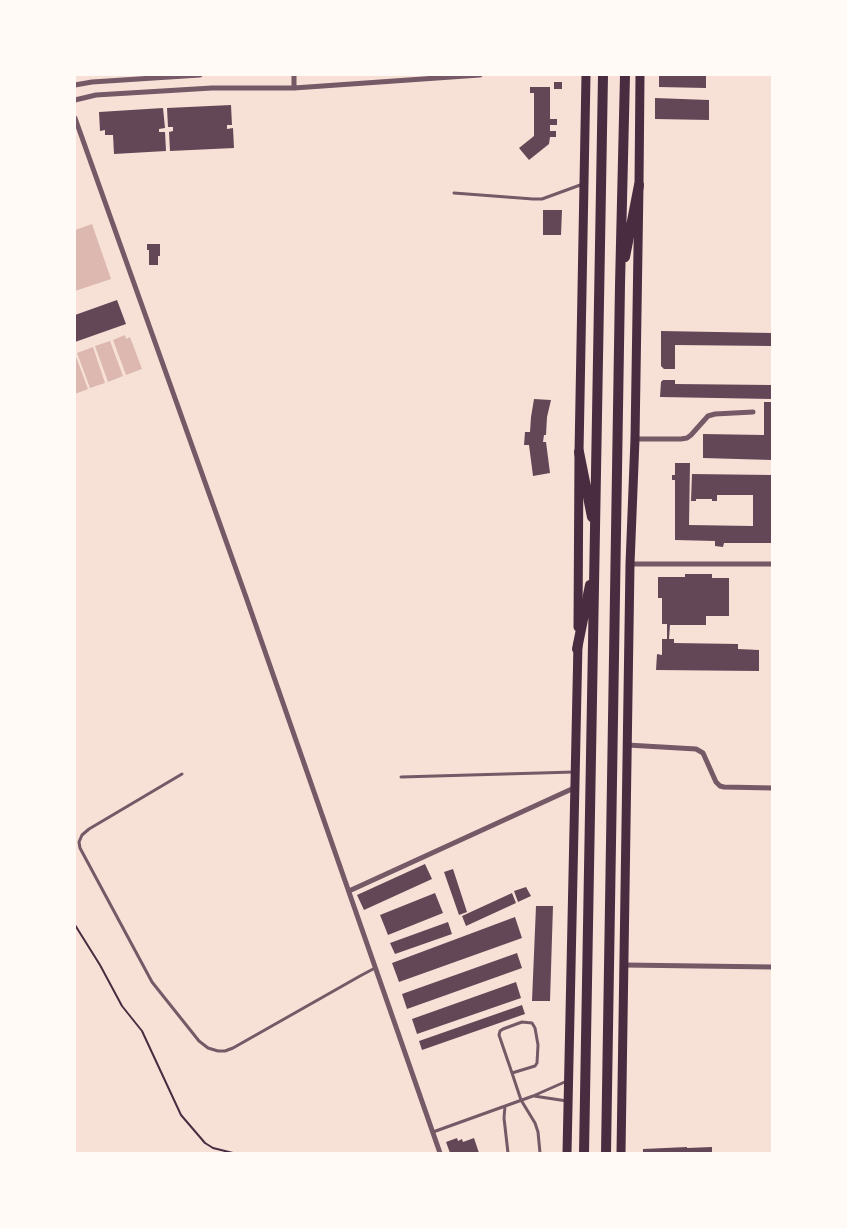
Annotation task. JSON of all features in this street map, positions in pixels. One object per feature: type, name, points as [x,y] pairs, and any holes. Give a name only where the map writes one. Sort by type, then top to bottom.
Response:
[{"type":"highway","points":[[584,1153],[603,75]]},
{"type":"highway","points":[[606,1153],[624,75]]},
{"type":"highway","points":[[620,285],[640,185]]},
{"type":"highway","points":[[579,452],[596,536]]},
{"type":"highway","points":[[577,649],[595,557]]},
{"type":"main road","points":[[567,1153],[586,75]]},
{"type":"main road","points":[[620,1153],[630,564],[635,439],[640,185],[640,75]]},
{"type":"street","points":[[75,85],[92,82],[200,75]]},
{"type":"street","points":[[294,75],[294,88]]},
{"type":"street","points":[[75,100],[96,95],[212,88],[294,88],[408,77],[480,75]]},
{"type":"street","points":[[75,118],[243,587],[440,1153]]},
{"type":"street","points":[[635,439],[687,438],[708,416],[753,412]]},
{"type":"street","points":[[630,564],[772,564]]},
{"type":"street","points":[[627,745],[696,749],[704,755],[716,782],[720,786],[772,788]]},
{"type":"street","points":[[349,891],[574,788]]},
{"type":"street","points":[[624,964],[772,967]]},
{"type":"lane","points":[[454,193],[542,199],[584,184]]},
{"type":"lane","points":[[401,777],[574,772]]},
{"type":"lane","points":[[182,774],[89,829],[82,835],[79,842],[80,848],[152,982],[199,1041],[208,1048],[218,1051],[233,1048],[376,968]]},
{"type":"lane","points":[[512,1074],[535,1066],[537,1063],[538,1045],[535,1028],[532,1023],[522,1022],[500,1031],[500,1035],[512,1074],[521,1100],[535,1123],[540,1153]]},
{"type":"lane","points":[[432,1132],[533,1096],[568,1080]]},
{"type":"lane","points":[[533,1096],[567,1101]]},
{"type":"lane","points":[[505,1106],[504,1118],[508,1153]]},
{"type":"path","points":[[75,925],[100,965],[122,1006],[142,1031],[181,1115],[205,1143],[214,1148],[233,1153]]},
{"type":"shaded area","points":[[92,224],[111,279],[75,291],[75,230]]},
{"type":"shaded area","points":[[125,335],[126,339],[130,337],[142,369],[126,375],[113,340]]},
{"type":"shaded area","points":[[110,341],[123,376],[108,382],[95,346]]},
{"type":"shaded area","points":[[93,347],[105,383],[90,388],[77,353]]},
{"type":"shaded area","points":[[75,354],[88,389],[75,394]]},
{"type":"building","points":[[659,75],[706,75],[706,88],[659,87]]},
{"type":"building","points":[[554,82],[562,82],[562,89],[554,89]]},
{"type":"building","points":[[530,87],[550,87],[550,119],[557,119],[557,125],[550,125],[550,131],[556,131],[556,137],[550,137],[549,144],[529,160],[519,148],[534,136],[534,93],[530,93]]},
{"type":"building","points":[[655,98],[709,100],[709,120],[655,119]]},
{"type":"building","points":[[231,105],[232,125],[227,125],[227,129],[233,128],[234,148],[170,151],[169,132],[173,131],[173,127],[168,127],[167,108]]},
{"type":"building","points":[[163,108],[165,128],[159,129],[159,132],[165,132],[166,151],[114,154],[113,135],[105,135],[105,130],[100,131],[99,112]]},
{"type":"building","points":[[543,210],[562,210],[561,235],[543,235]]},
{"type":"building","points":[[147,244],[160,244],[158,265],[149,265]]},
{"type":"building","points":[[117,300],[126,324],[75,342],[75,315]]},
{"type":"building","points":[[661,331],[772,333],[772,346],[675,345],[675,369],[664,369],[661,366]]},
{"type":"building","points":[[663,380],[675,380],[675,384],[772,385],[772,399],[660,397],[661,382]]},
{"type":"building","points":[[534,399],[551,400],[547,417],[546,435],[544,435],[543,442],[546,442],[550,473],[533,476],[529,445],[524,445],[525,432],[530,432]]},
{"type":"building","points":[[764,402],[772,402],[772,460],[703,458],[703,434],[764,435]]},
{"type":"building","points":[[675,463],[690,463],[689,525],[753,526],[753,495],[717,495],[717,501],[712,501],[712,499],[696,499],[696,501],[691,501],[692,474],[772,475],[772,543],[724,543],[723,547],[715,546],[715,541],[675,540],[675,480],[672,480],[672,475],[675,475]]},
{"type":"building","points":[[685,574],[712,574],[712,578],[729,578],[729,616],[706,616],[706,625],[670,625],[669,639],[674,639],[674,643],[738,644],[738,649],[759,650],[759,671],[656,670],[657,654],[662,655],[662,639],[667,639],[667,624],[662,624],[662,598],[658,598],[658,577],[685,577]]},
{"type":"building","points":[[425,864],[432,879],[364,910],[357,895]]},
{"type":"building","points":[[453,869],[467,912],[459,915],[444,872]]},
{"type":"building","points":[[526,887],[531,896],[518,902],[514,891]]},
{"type":"building","points":[[435,893],[443,913],[388,935],[380,915]]},
{"type":"building","points":[[512,893],[516,903],[466,926],[462,916]]},
{"type":"building","points":[[536,906],[553,906],[550,1001],[532,1001]]},
{"type":"building","points":[[515,917],[522,938],[399,982],[392,963]]},
{"type":"building","points":[[448,922],[452,934],[395,954],[390,943]]},
{"type":"building","points":[[517,953],[522,968],[407,1009],[402,994]]},
{"type":"building","points":[[516,982],[521,998],[417,1034],[412,1019]]},
{"type":"building","points":[[522,1005],[525,1014],[422,1050],[419,1041]]},
{"type":"building","points":[[457,1138],[458,1141],[462,1139],[463,1142],[474,1138],[479,1153],[450,1153],[446,1142]]},
{"type":"building","points":[[712,1147],[712,1153],[643,1153],[643,1149]]}]
